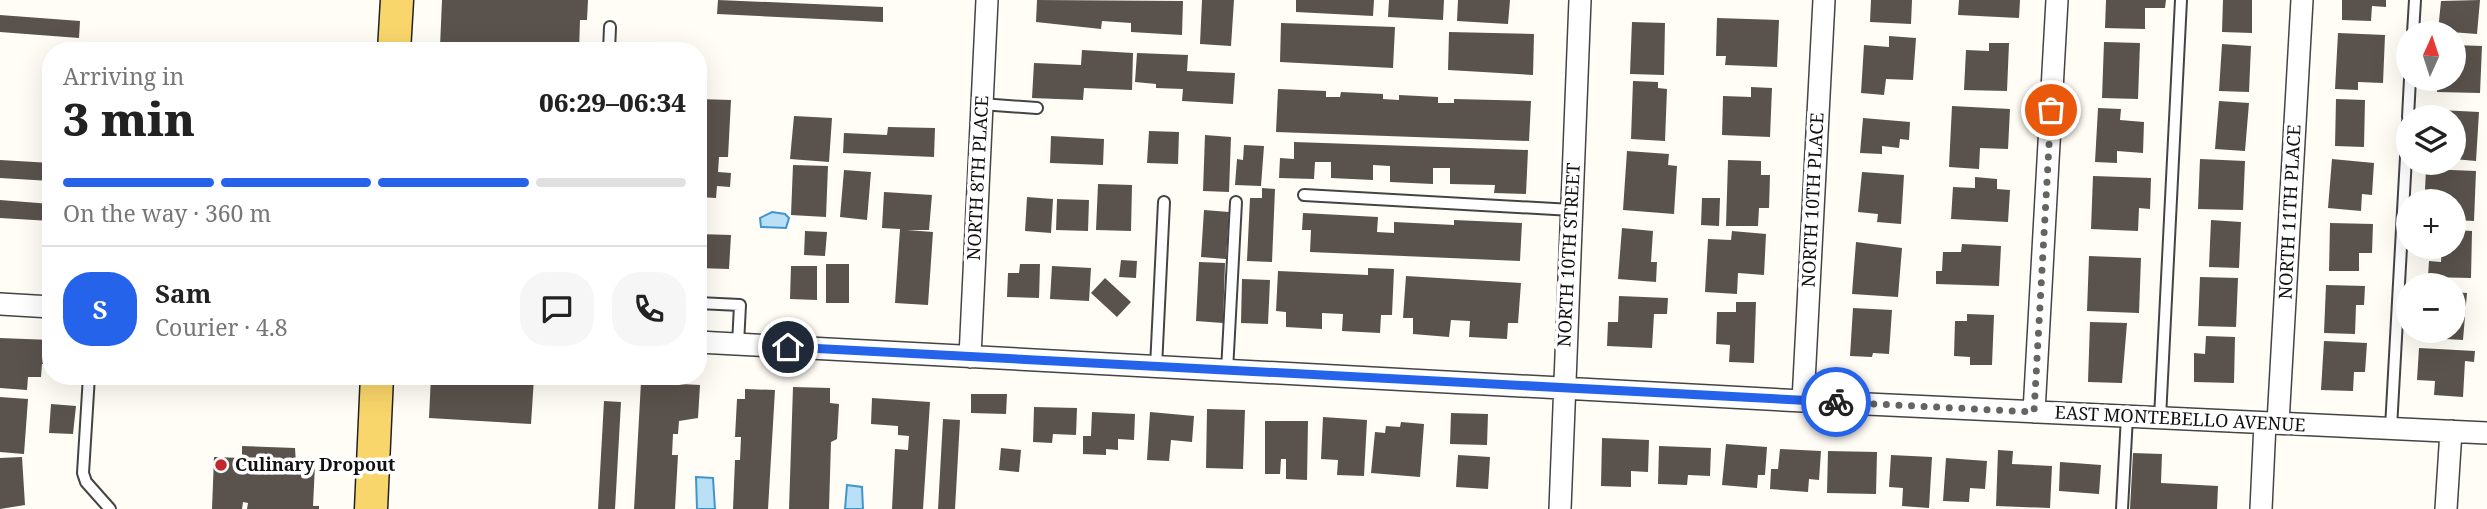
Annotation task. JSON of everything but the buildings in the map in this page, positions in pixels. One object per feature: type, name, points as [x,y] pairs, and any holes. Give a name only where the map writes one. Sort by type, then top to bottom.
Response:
[{"type":"main road","points":[[395,42],[397,0]]},
{"type":"main road","points":[[371,509],[377,385]]},
{"type":"street","name":"NORTH 8TH PLACE","points":[[970,357],[987,0]]},
{"type":"street","name":"NORTH 10TH STREET","points":[[1560,509],[1566,389],[1563,357],[1580,0]]},
{"type":"street","name":"NORTH 10TH PLACE","points":[[1803,401],[1824,0]]},
{"type":"street","points":[[2034,412],[2057,0]]},
{"type":"street","name":"NORTH 11TH PLACE","points":[[2261,509],[2272,423],[2302,0]]},
{"type":"street","points":[[0,304],[42,306]]},
{"type":"street","name":"EAST MONTEBELLO AVENUE","points":[[707,342],[1566,389],[2487,433]]},
{"type":"street","points":[[2446,509],[2451,431]]},
{"type":"lane","points":[[2160,418],[2181,0]]},
{"type":"lane","points":[[2414,21],[2415,0]]},
{"type":"lane","points":[[609,42],[610,27]]},
{"type":"lane","points":[[981,104],[1037,107]]},
{"type":"lane","points":[[2391,428],[2405,175]]},
{"type":"lane","points":[[1304,195],[1572,211]]},
{"type":"lane","points":[[1156,367],[1164,202]]},
{"type":"lane","points":[[1227,371],[1236,202]]},
{"type":"lane","points":[[707,303],[740,305],[738,344]]},
{"type":"lane","points":[[88,385],[83,473],[86,481],[110,509]]},
{"type":"lane","points":[[2122,509],[2127,416]]},
{"type":"water","points":[[772,212],[785,214],[789,218],[786,228],[761,227],[760,218]]},
{"type":"water","points":[[696,477],[713,478],[715,509],[697,509]]},
{"type":"water","points":[[847,485],[862,487],[863,509],[845,509]]},
{"type":"way so far","points":[[1836,402],[2034,412],[2051,110]]},
{"type":"place","name":"Culinary Dropout","points":[[221,465]]},
{"type":"route","points":[[788,347],[1836,402]]}]
